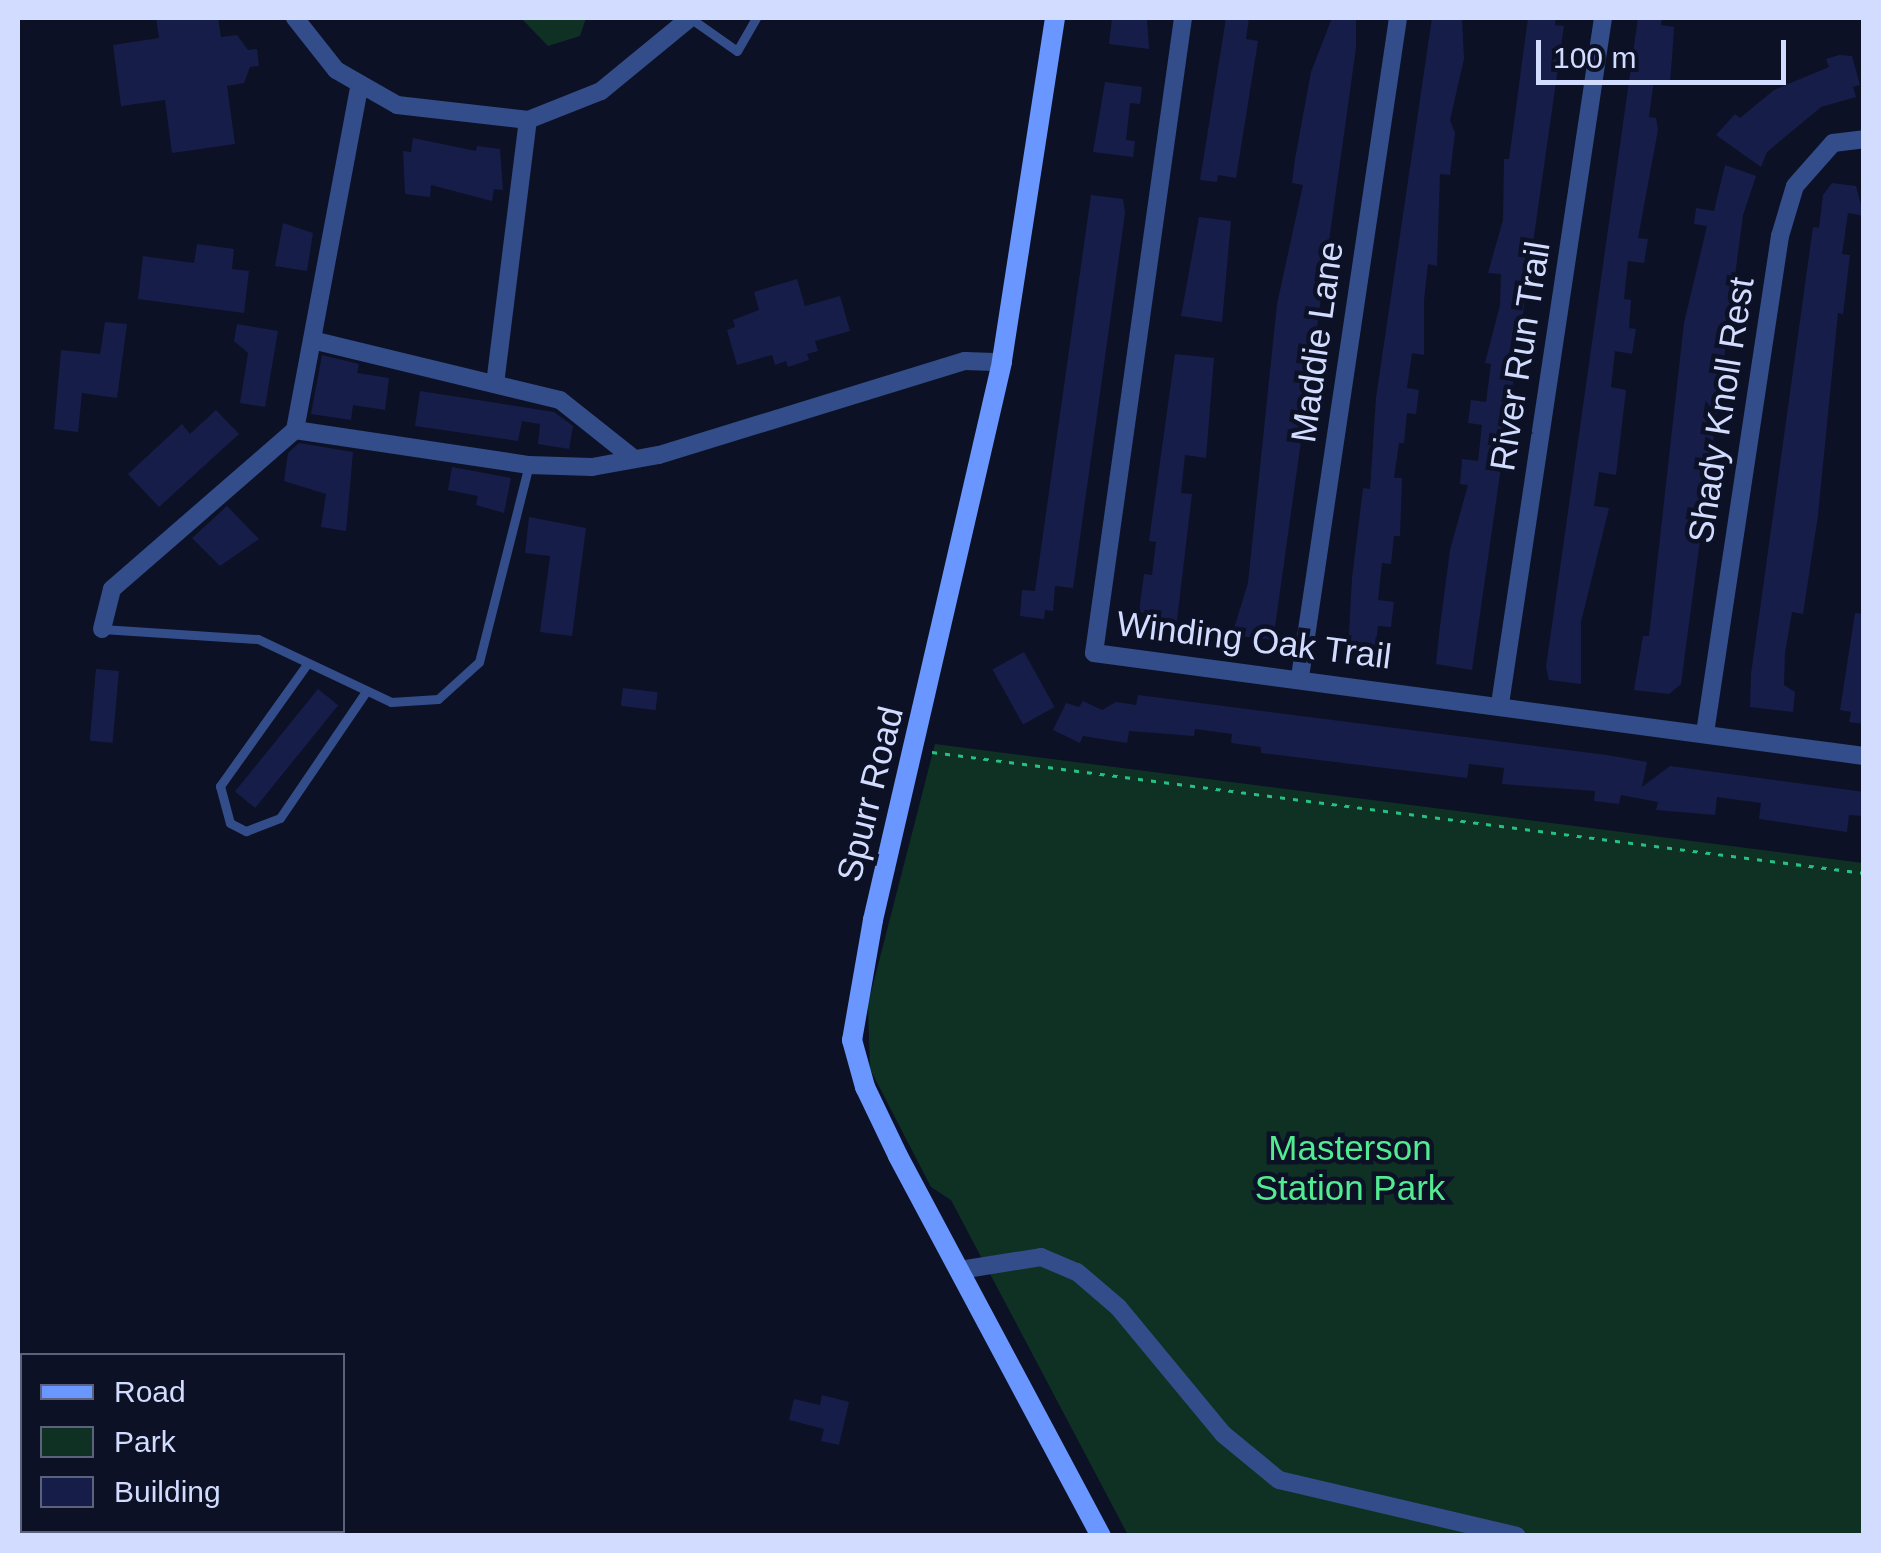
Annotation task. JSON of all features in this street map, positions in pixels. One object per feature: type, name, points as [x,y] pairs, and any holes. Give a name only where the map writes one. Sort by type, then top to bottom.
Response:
[{"type":"street","points":[[295,18],[336,70],[358,87],[422,111],[528,120],[601,90],[690,18]]},
{"type":"street","name":"Spurr Road","points":[[1055,18],[1002,362],[916,750],[873,920],[852,1040],[865,1086],[1101,1536]]},
{"type":"street","name":"Winding Oak Trail","points":[[1183,18],[1094,653],[1300,677],[1864,756]]},
{"type":"street","name":"Maddie Lane","points":[[1300,677],[1398,18]]},
{"type":"street","name":"River Run Trail","points":[[1500,704],[1604,18]]},
{"type":"street","points":[[102,629],[112,589],[294,430],[358,87]]},
{"type":"street","points":[[495,384],[528,120]]},
{"type":"street","name":"Shady Knoll Rest","points":[[1705,732],[1780,236],[1795,186],[1833,143],[1864,138]]},
{"type":"street","points":[[312,340],[576,407],[633,458]]},
{"type":"street","points":[[294,430],[529,465],[592,467],[964,360],[1002,362]]},
{"type":"street","points":[[960,1270],[1040,1257],[1077,1272],[1118,1307],[1222,1434],[1279,1480],[1517,1536]]},
{"type":"lane","points":[[690,18],[736,51],[756,18]]},
{"type":"lane","points":[[102,629],[258,640],[365,694],[415,705],[438,699],[479,662],[529,465]]},
{"type":"lane","points":[[307,664],[220,786],[230,824],[246,832],[280,818],[365,694]]},
{"type":"path","points":[[916,750],[1864,873]]},
{"type":"green space","points":[[521,18],[586,18],[580,36],[548,46]]},
{"type":"green space","name":"Masterson Station Park","points":[[935,744],[1863,863],[1863,1535],[1128,1535],[951,1200],[931,1187],[870,1069],[868,1004]]},
{"type":"building","points":[[156,18],[218,18],[221,37],[237,35],[248,50],[257,49],[259,66],[250,67],[244,83],[227,86],[235,144],[172,153],[165,100],[121,106],[113,45],[159,38]]},
{"type":"building","points":[[1112,18],[1147,18],[1149,49],[1109,44]]},
{"type":"building","points":[[1226,18],[1249,18],[1246,39],[1258,41],[1236,178],[1218,175],[1217,182],[1200,180]]},
{"type":"building","points":[[1332,18],[1356,18],[1356,48],[1275,627],[1272,640],[1232,635],[1248,583],[1277,304],[1303,185],[1292,183],[1295,159],[1311,72]]},
{"type":"building","points":[[1432,18],[1462,18],[1464,59],[1450,120],[1455,133],[1450,175],[1440,174],[1437,266],[1428,264],[1424,355],[1412,353],[1407,388],[1419,390],[1416,414],[1407,413],[1394,478],[1402,478],[1400,536],[1394,536],[1391,564],[1382,563],[1378,600],[1394,602],[1391,627],[1378,626],[1375,654],[1348,651],[1363,488],[1370,489],[1376,398]]},
{"type":"building","points":[[1528,18],[1556,18],[1555,25],[1564,26],[1472,670],[1436,664],[1450,550],[1468,485],[1460,484],[1462,459],[1478,461],[1482,425],[1468,423],[1471,400],[1486,402],[1491,364],[1485,363],[1500,305],[1501,274],[1488,273],[1503,220],[1504,159],[1509,159]]},
{"type":"building","points":[[1638,18],[1662,18],[1661,25],[1674,27],[1670,82],[1654,80],[1649,117],[1656,118],[1658,130],[1638,238],[1648,239],[1644,263],[1628,261],[1624,299],[1631,300],[1629,328],[1636,329],[1632,354],[1615,351],[1611,387],[1626,390],[1616,475],[1599,472],[1594,506],[1609,508],[1581,622],[1581,684],[1549,680],[1546,667]]},
{"type":"building","points":[[1852,56],[1860,85],[1853,87],[1856,97],[1821,107],[1767,152],[1761,167],[1716,135],[1735,114],[1740,118],[1774,90],[1829,67],[1826,59]]},
{"type":"building","points":[[1105,82],[1142,87],[1140,104],[1130,103],[1126,140],[1135,141],[1133,157],[1093,152]]},
{"type":"building","points":[[413,138],[476,151],[477,146],[500,149],[503,190],[494,189],[492,201],[431,185],[430,197],[405,194],[403,151],[411,152]]},
{"type":"building","points":[[1725,165],[1756,176],[1743,215],[1681,684],[1669,694],[1634,690],[1643,636],[1649,636],[1684,323],[1707,226],[1694,224],[1696,208],[1714,211]]},
{"type":"building","points":[[1832,183],[1856,186],[1864,216],[1848,213],[1842,254],[1850,255],[1843,314],[1838,313],[1818,515],[1803,614],[1792,612],[1785,653],[1784,685],[1795,692],[1793,712],[1750,707],[1751,674],[1813,227],[1819,228],[1823,195]]},
{"type":"building","points":[[1091,195],[1123,199],[1125,213],[1073,588],[1055,586],[1053,611],[1045,610],[1044,619],[1020,616],[1022,590],[1035,591]]},
{"type":"building","points":[[1199,217],[1231,221],[1222,322],[1181,316]]},
{"type":"building","points":[[283,223],[313,233],[307,271],[275,266]]},
{"type":"building","points":[[197,244],[234,249],[232,269],[249,271],[244,313],[138,299],[143,256],[194,263]]},
{"type":"building","points":[[797,279],[805,306],[840,296],[850,331],[815,341],[818,351],[807,354],[809,360],[788,367],[786,361],[775,365],[772,355],[737,365],[727,330],[735,327],[733,320],[759,310],[754,292]]},
{"type":"building","points":[[105,322],[127,324],[117,398],[82,393],[78,432],[54,429],[61,350],[100,354]]},
{"type":"building","points":[[237,324],[278,331],[265,407],[240,403],[248,353],[234,341]]},
{"type":"building","points":[[1175,354],[1214,358],[1206,458],[1185,455],[1181,493],[1192,494],[1176,628],[1153,625],[1155,614],[1139,612],[1144,574],[1152,575],[1156,542],[1149,541]]},
{"type":"building","points":[[322,355],[359,364],[357,373],[389,378],[385,410],[353,405],[351,420],[311,414]]},
{"type":"building","points":[[420,391],[554,412],[573,426],[569,449],[538,444],[540,424],[522,421],[518,441],[415,426]]},
{"type":"building","points":[[216,410],[239,434],[159,507],[128,474],[182,424],[190,434]]},
{"type":"building","points":[[299,443],[353,452],[346,531],[321,527],[326,494],[284,481],[288,453]]},
{"type":"building","points":[[452,467],[511,478],[504,513],[476,505],[478,496],[448,490]]},
{"type":"building","points":[[227,506],[259,539],[220,566],[192,538]]},
{"type":"building","points":[[529,517],[586,528],[572,636],[540,632],[550,556],[525,553]]},
{"type":"building","points":[[1855,613],[1864,614],[1864,724],[1849,722],[1851,712],[1840,710]]},
{"type":"building","points":[[1024,652],[1055,707],[1023,725],[993,669]]},
{"type":"building","points":[[96,669],[119,671],[113,743],[90,741]]},
{"type":"building","points":[[623,688],[658,692],[656,710],[621,706]]},
{"type":"building","points":[[318,689],[338,705],[255,808],[235,792]]},
{"type":"building","points":[[1138,695],[1647,762],[1642,787],[1670,766],[1864,792],[1864,816],[1849,815],[1847,832],[1759,819],[1761,803],[1717,797],[1715,815],[1656,810],[1658,802],[1621,795],[1619,804],[1594,801],[1595,791],[1502,784],[1504,768],[1469,764],[1467,778],[1261,753],[1261,747],[1231,743],[1232,734],[1195,729],[1194,736],[1129,731],[1127,743],[1083,736],[1080,743],[1053,730],[1066,703],[1079,707],[1083,701],[1102,710],[1116,702],[1136,705]]},
{"type":"building","points":[[822,1395],[849,1402],[839,1445],[821,1441],[824,1429],[789,1420],[794,1399],[820,1405]]}]
